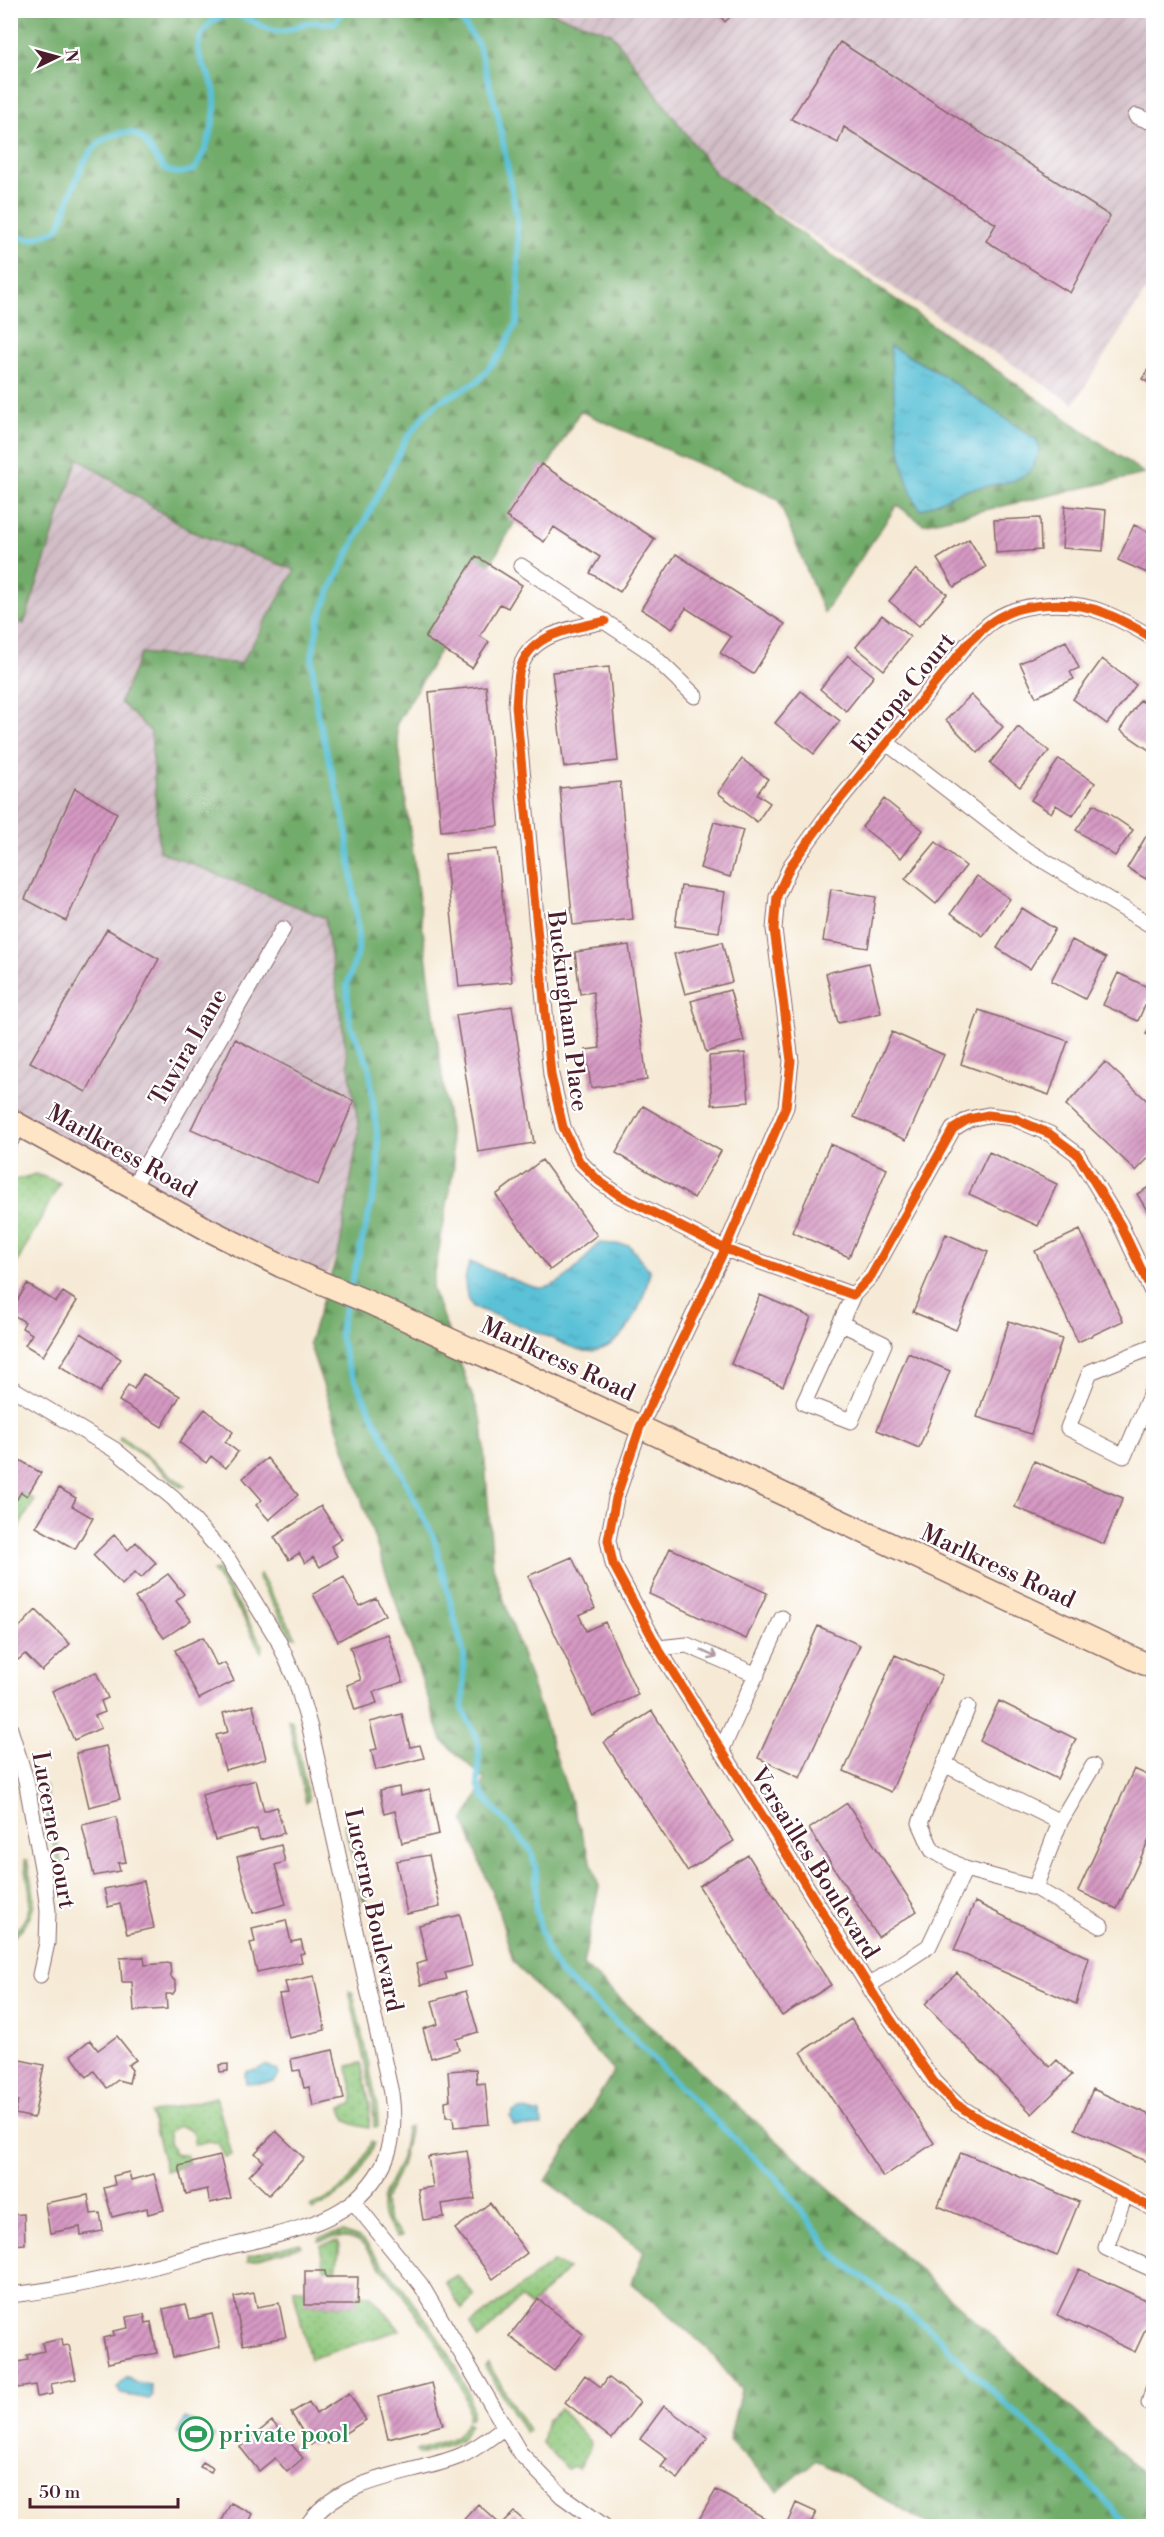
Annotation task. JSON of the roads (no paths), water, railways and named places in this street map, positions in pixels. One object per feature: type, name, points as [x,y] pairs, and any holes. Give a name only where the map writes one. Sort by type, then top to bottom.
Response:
[{"type":"street","points":[[1136,116],[1154,123]]},
{"type":"street","points":[[520,566],[646,649],[695,696]]},
{"type":"street","name":"Europa Court","points":[[725,1249],[786,1107],[791,1061],[774,929],[777,896],[791,865],[829,813],[969,642],[994,620],[1019,610],[1045,605],[1070,606],[1103,612],[1154,639]]},
{"type":"street","name":"Buckingham Place","points":[[605,621],[555,632],[531,649],[519,672],[516,706],[551,1075],[563,1127],[579,1161],[598,1181],[619,1195],[725,1249],[853,1295]]},
{"type":"street","name":"Europa Court","points":[[887,743],[1026,850],[1154,927]]},
{"type":"street","name":"Tuvira Lane","points":[[133,1187],[283,929]]},
{"type":"street","points":[[840,1323],[885,1344],[851,1421],[804,1403],[840,1323],[853,1295],[871,1276],[953,1129],[969,1119],[988,1115],[1013,1118],[1050,1134],[1077,1154],[1120,1224],[1154,1296]]},
{"type":"street","name":"Marlkress Road","points":[[14,1129],[133,1187],[207,1229],[312,1280],[368,1302],[640,1427],[1154,1668]]},
{"type":"street","name":"Versailles Boulevard","points":[[725,1249],[640,1427],[616,1498],[608,1540],[613,1564],[658,1648],[721,1751],[868,1986],[934,2082],[956,2104],[979,2119],[1154,2209]]},
{"type":"street","points":[[1152,1349],[1090,1372],[1068,1428],[1124,1456],[1154,1386]]},
{"type":"street","name":"Lucerne Boulevard","points":[[10,1387],[115,1450],[150,1476],[180,1504],[228,1559],[283,1650],[303,1704],[317,1758],[393,2107],[394,2128],[390,2149],[378,2173],[353,2202],[324,2219],[90,2281],[10,2295]]},
{"type":"street","points":[[721,1751],[782,1618]]},
{"type":"street","points":[[658,1648],[687,1645],[757,1675]]},
{"type":"street","points":[[968,1707],[920,1823],[932,1850],[965,1869],[1035,1888],[1101,1926]]},
{"type":"street","name":"Lucerne Court","points":[[10,1729],[26,1780],[45,1890],[47,1943],[40,1975]]},
{"type":"street","points":[[944,1764],[1060,1822]]},
{"type":"street","points":[[1035,1888],[1060,1822],[1093,1766]]},
{"type":"street","points":[[868,1986],[929,1946],[965,1869]]},
{"type":"street","points":[[1125,2194],[1106,2248],[1154,2270]]},
{"type":"street","points":[[353,2202],[421,2285],[449,2328],[503,2428],[520,2453],[550,2486],[604,2526]]},
{"type":"street","points":[[1149,2403],[1154,2386]]},
{"type":"street","points":[[307,2526],[330,2503],[353,2489],[460,2456],[503,2428]]},
{"type":"water","points":[[890,346],[939,373],[1037,440],[1040,451],[1030,472],[1013,481],[961,491],[921,510],[913,496],[901,456]]},
{"type":"water","points":[[598,1243],[629,1245],[650,1271],[643,1297],[630,1324],[622,1335],[599,1350],[585,1351],[570,1347],[473,1307],[467,1296],[465,1279],[470,1262],[540,1288],[565,1278]]},
{"type":"water","points":[[265,2065],[277,2070],[279,2075],[274,2082],[246,2084],[245,2075],[248,2071],[257,2070]]},
{"type":"water","points":[[520,2109],[541,2114],[542,2126],[514,2126],[510,2118],[513,2112]]},
{"type":"water","points":[[127,2377],[137,2383],[151,2385],[153,2395],[149,2399],[121,2394],[117,2388]]},
{"type":"water","name":"private pool","points":[[186,2418],[215,2435],[207,2451],[177,2433]]},
{"type":"waterway","points":[[10,236],[33,239],[57,230],[86,159],[104,139],[114,135],[133,133],[142,138],[161,165],[169,171],[180,173],[195,169],[208,143],[213,124],[215,95],[198,47],[206,28],[214,21],[222,16],[242,16],[270,30],[280,31],[307,23],[334,23],[345,10]]},
{"type":"waterway","points":[[454,10],[478,44],[498,115],[517,219],[519,293],[517,321],[502,352],[478,381],[441,401],[427,412],[406,439],[331,588],[319,619],[312,657],[317,713],[346,826],[358,930],[358,951],[347,985],[349,1014],[351,1026],[369,1066],[378,1143],[378,1172],[375,1189],[341,1325],[340,1336],[347,1364],[434,1538],[464,1655],[463,1710],[476,1735],[479,1747],[478,1785],[484,1797],[531,1850],[536,1870],[536,1911],[546,1948],[559,1972],[634,2038],[680,2087],[780,2182],[834,2255],[934,2333],[968,2369],[1065,2458],[1129,2526]]},
{"type":"place","name":"private pool","points":[[196,2434]]}]
